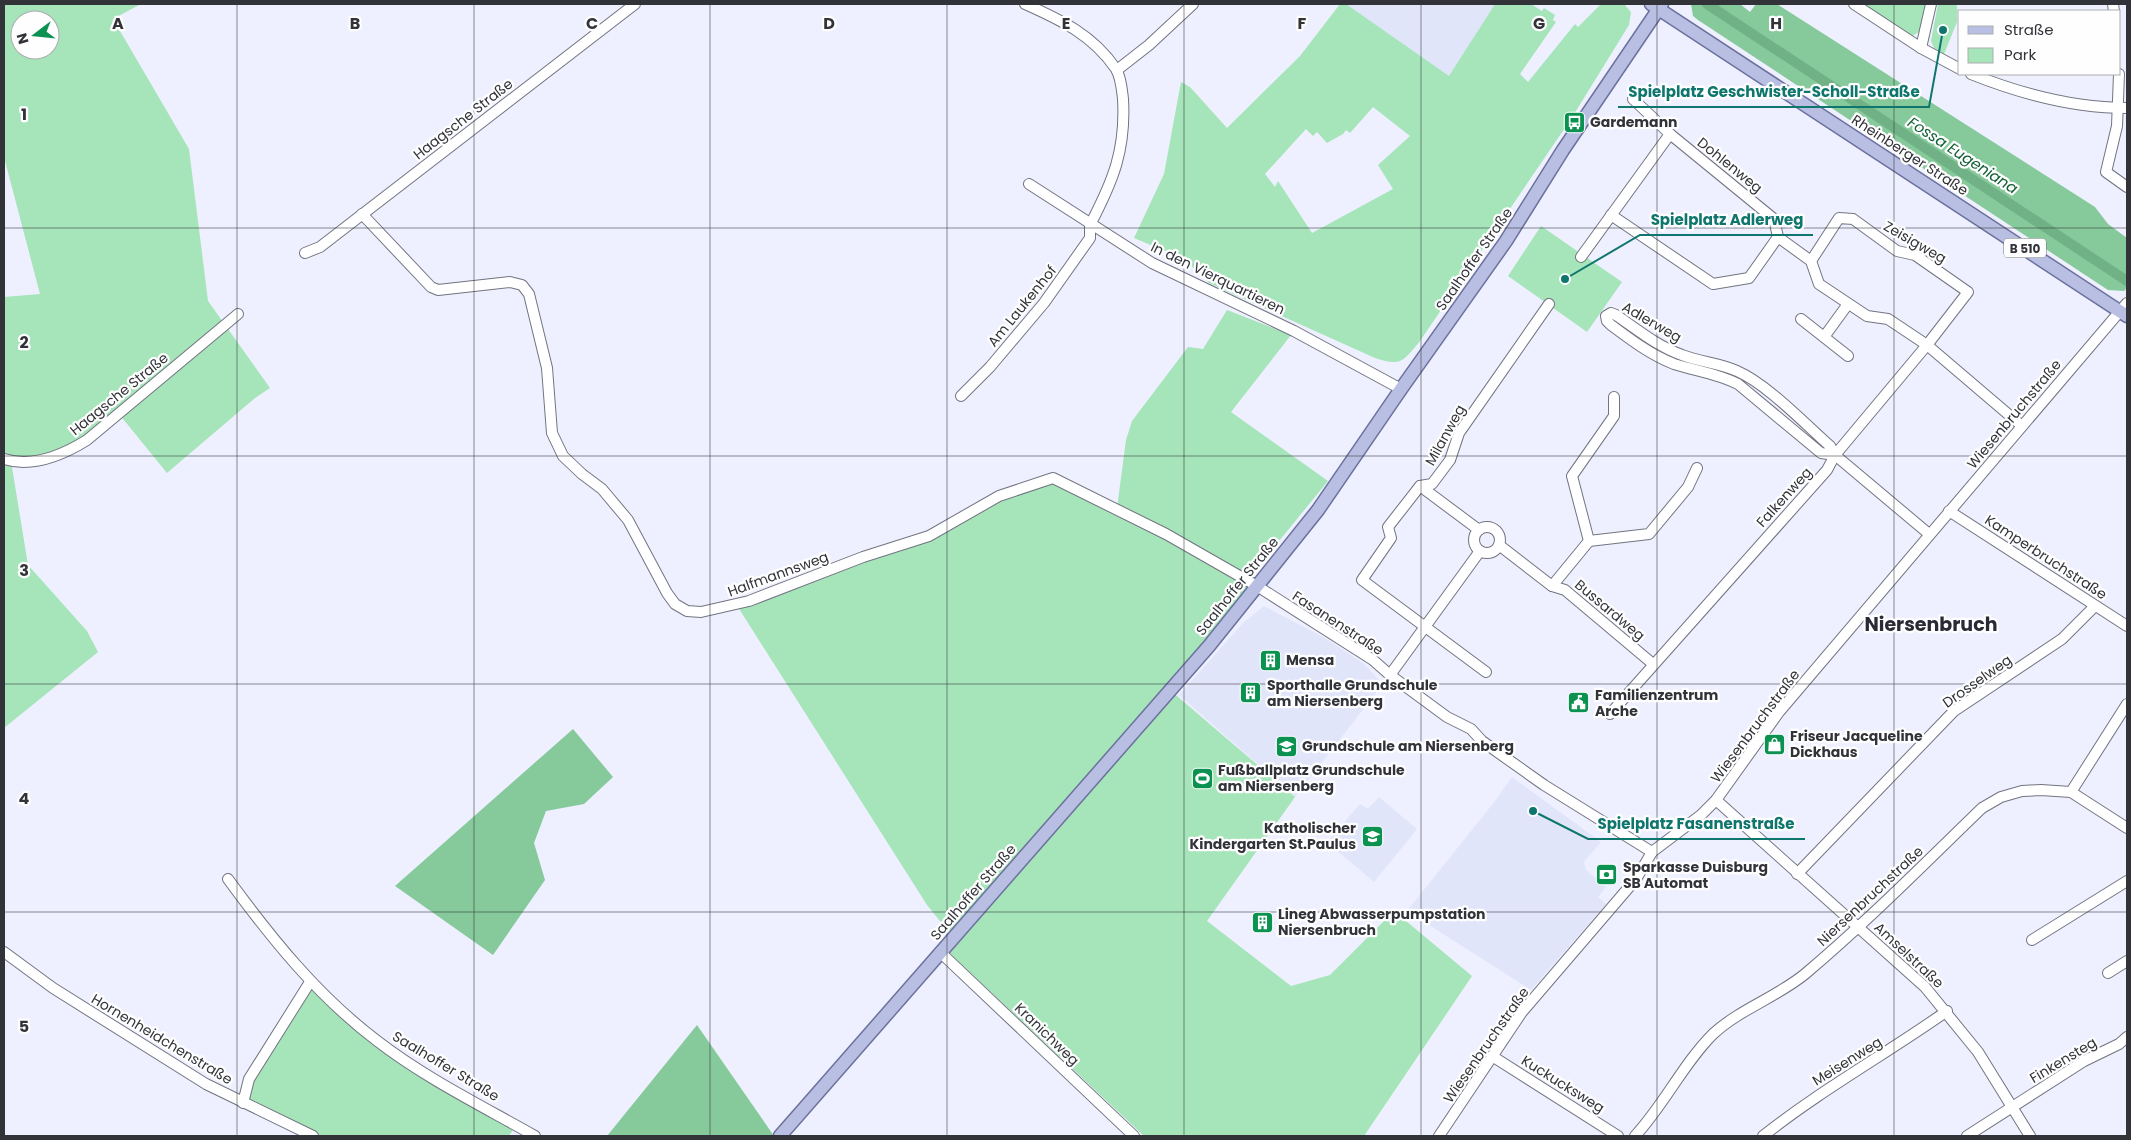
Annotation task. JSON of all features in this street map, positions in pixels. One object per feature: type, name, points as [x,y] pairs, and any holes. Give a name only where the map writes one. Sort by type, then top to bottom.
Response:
[{"type":"main road","name":"Rheinberger Straße","points":[[1657,5],[2125,310]]},
{"type":"main road","name":"Saalhoffer Straße","points":[[780,1136],[1209,646],[1318,510],[1400,388],[1506,241],[1657,5]]},
{"type":"street","name":"Haagsche Straße","points":[[305,253],[320,247],[635,4]]},
{"type":"street","points":[[1025,4],[1068,23],[1089,39],[1117,70],[1149,45],[1194,4]]},
{"type":"street","points":[[1854,4],[1921,48],[1958,68]]},
{"type":"street","points":[[1921,48],[1931,4]]},
{"type":"street","name":"Am Laukenhof","points":[[960,396],[990,367],[1044,303],[1090,238],[1090,225],[1109,189],[1121,151],[1124,118],[1122,89],[1117,70]]},
{"type":"street","points":[[1974,75],[2043,98],[2086,106],[2123,108]]},
{"type":"street","points":[[2119,75],[2123,108],[2106,172],[2127,187]]},
{"type":"street","name":"Dohlenweg","points":[[1633,99],[1670,134],[1774,219],[1778,237]]},
{"type":"street","points":[[1581,257],[1670,134]]},
{"type":"street","name":"In den Vierquartieren","points":[[1029,184],[1090,225],[1171,274],[1220,294],[1400,388]]},
{"type":"street","name":"Halfmannsweg","points":[[362,214],[432,287],[438,290],[510,282],[522,285],[529,294],[547,368],[552,433],[564,456],[582,474],[602,489],[628,520],[667,593],[681,609],[701,612],[749,601],[863,557],[929,536],[999,496],[1053,478],[1166,534],[1256,586]]},
{"type":"street","points":[[1611,215],[1713,284],[1749,278],[1778,237],[1811,261],[1820,284],[1867,316],[1888,319],[1927,346],[2022,426]]},
{"type":"street","name":"Zeisigweg","points":[[1811,261],[1840,218],[1853,219],[1897,251],[1914,255],[1968,292]]},
{"type":"street","name":"Falkenweg","points":[[1610,714],[1827,470],[1835,455],[1927,346],[1968,292]]},
{"type":"street","name":"Milanweg","points":[[1426,626],[1362,580],[1392,538],[1388,527],[1420,486],[1432,484],[1450,460],[1459,433],[1549,304]]},
{"type":"street","points":[[1824,338],[1848,304]]},
{"type":"street","name":"Wiesenbruchstraße","points":[[1439,1136],[1527,1006],[1636,880],[1652,852],[1701,815],[1716,800],[1779,712],[1929,534],[2125,310]]},
{"type":"street","name":"Haagsche Straße","points":[[4,459],[11,461],[47,459],[60,455],[87,440],[238,314]]},
{"type":"street","name":"Adlerweg","points":[[1835,455],[1820,453],[1738,384],[1723,376],[1676,364],[1653,355],[1606,321],[1606,316],[1616,315],[1660,346],[1685,356],[1716,363],[1738,371],[1758,383],[1830,446],[1835,455],[1929,534]]},
{"type":"street","points":[[1801,319],[1848,356]]},
{"type":"street","points":[[1589,541],[1572,476],[1614,416],[1614,397]]},
{"type":"street","points":[[1552,586],[1589,541],[1649,534],[1688,487],[1697,468]]},
{"type":"street","points":[[1420,486],[1479,530]]},
{"type":"street","name":"Kamperbruchstraße","points":[[1949,511],[2127,626]]},
{"type":"street","points":[[1488,527],[1494,529],[1500,537],[1499,546],[1490,553],[1480,551],[1474,542],[1475,534],[1479,530],[1488,527]]},
{"type":"street","name":"Bussardweg","points":[[1499,546],[1552,586],[1565,590],[1653,664]]},
{"type":"street","points":[[1390,675],[1480,551]]},
{"type":"street","name":"Fasanenstraße","points":[[1256,586],[1373,660],[1390,675],[1447,717],[1471,730],[1482,741],[1544,785],[1652,852]]},
{"type":"street","name":"Drosselweg","points":[[1797,874],[1954,711],[2062,639],[2095,606]]},
{"type":"street","points":[[1426,626],[1486,672]]},
{"type":"street","points":[[2127,704],[2071,792],[2127,828]]},
{"type":"street","name":"Niersenbruchstraße","points":[[1635,1136],[1648,1123],[1699,1049],[1715,1033],[1731,1020],[1804,975],[1859,927],[1982,808],[2001,797],[2022,791],[2071,792]]},
{"type":"street","name":"Amselstraße","points":[[1716,800],[1926,987],[1978,1052],[2030,1136]]},
{"type":"street","name":"Saalhoffer Straße","points":[[228,880],[310,982],[376,1040],[416,1067],[535,1136]]},
{"type":"street","points":[[2032,940],[2127,881]]},
{"type":"street","name":"Hornenheidchenstraße","points":[[4,952],[61,993],[206,1084],[313,1136]]},
{"type":"street","name":"Kranichweg","points":[[940,952],[1134,1136]]},
{"type":"street","points":[[2108,973],[2127,961]]},
{"type":"street","points":[[243,1103],[249,1079],[310,982]]},
{"type":"street","name":"Meisenweg","points":[[1763,1136],[1793,1112],[1905,1041],[1946,1011]]},
{"type":"street","name":"Finkensteg","points":[[1967,1136],[2084,1061],[2118,1044],[2127,1037]]},
{"type":"street","name":"Kuckucksweg","points":[[1492,1056],[1618,1136]]},
{"type":"shaded area","points":[[1346,4],[1495,4],[1449,77]]},
{"type":"shaded area","name":"Grundschule am Niersenberg","points":[[1264,606],[1325,638],[1363,663],[1383,684],[1295,797],[1179,695],[1243,623]]},
{"type":"shaded area","points":[[1512,777],[1601,842],[1584,862],[1586,870],[1606,887],[1598,897],[1606,904],[1531,990],[1407,911]]},
{"type":"shaded area","name":"Katholischer Kindergarten St.Paulus","points":[[1379,797],[1417,829],[1374,882],[1327,842],[1360,804],[1368,809]]},
{"type":"green space","points":[[4,4],[141,4],[113,19],[189,149],[208,301],[270,388],[255,398],[167,473],[119,414],[72,449],[11,461],[28,565],[87,631],[98,652],[4,728],[4,297],[40,294],[4,157]]},
{"type":"green space","points":[[1340,4],[1346,4],[1449,76],[1495,4],[1531,4],[1542,11],[1544,8],[1555,15],[1553,20],[1556,22],[1520,74],[1528,82],[1575,24],[1578,27],[1601,4],[1624,4],[1631,12],[1629,25],[1571,119],[1420,341],[1405,358],[1397,362],[1375,358],[1209,283],[1184,259],[1134,238],[1164,174],[1181,82],[1190,87],[1227,128],[1300,56]],"holes":[[[1373,107],[1410,136],[1378,165],[1393,189],[1312,233],[1278,181],[1275,187],[1265,174],[1306,129],[1313,136],[1317,132],[1327,143],[1343,134],[1346,130],[1350,133]]]},
{"type":"green space","points":[[1691,4],[1740,4],[1750,12],[1756,4],[1777,4],[2095,207],[2108,224],[2127,238],[2127,288],[2124,291],[2108,290],[1698,20],[1693,16]]},
{"type":"green space","points":[[1860,4],[1926,4],[1921,31],[1912,36]]},
{"type":"green space","points":[[1938,4],[1957,4],[1957,22],[1944,54],[1934,48],[1931,41]]},
{"type":"green space","points":[[1541,226],[1622,282],[1587,332],[1508,276]]},
{"type":"green space","points":[[1227,310],[1291,335],[1231,412],[1328,481],[1248,579],[1257,586],[1170,690],[1295,797],[1207,921],[1291,986],[1330,975],[1394,911],[1472,976],[1364,1136],[1144,1136],[944,948],[953,937],[927,905],[736,604],[933,535],[998,496],[1058,477],[1117,508],[1126,440],[1132,421],[1188,347],[1203,349]]},
{"type":"green space","points":[[573,729],[613,777],[584,804],[546,811],[534,843],[545,880],[493,955],[395,886]]},
{"type":"green space","points":[[310,982],[376,1040],[516,1125],[509,1136],[313,1136],[243,1103],[249,1079]]},
{"type":"green space","points":[[697,1025],[774,1136],[607,1136]]},
{"type":"waterway","name":"Fossa Eugeniana","points":[[1707,4],[2127,281]]},
{"type":"place","name":"Spielplatz Geschwister-Scholl-Straße","points":[[1943,30]]},
{"type":"place","name":"Gardemann","points":[[1574,122]]},
{"type":"place","name":"Spielplatz Adlerweg","points":[[1565,279]]},
{"type":"place","name":"Mensa","points":[[1270,660]]},
{"type":"place","name":"Sporthalle Grundschule am Niersenberg","points":[[1251,693]]},
{"type":"place","name":"Familienzentrum Arche","points":[[1579,703]]},
{"type":"place","name":"Friseur Jacqueline Dickhaus","points":[[1774,744]]},
{"type":"place","name":"Grundschule am Niersenberg","points":[[1286,746]]},
{"type":"place","name":"Fußballplatz Grundschule am Niersenberg","points":[[1202,778]]},
{"type":"place","name":"Spielplatz Fasanenstraße","points":[[1533,811]]},
{"type":"place","name":"Katholischer Kindergarten St.Paulus","points":[[1372,836]]},
{"type":"place","name":"Sparkasse Duisburg SB Automat","points":[[1607,875]]},
{"type":"place","name":"Lineg Abwasserpumpstation Niersenbruch","points":[[1262,922]]},
{"type":"district","name":"Niersenbruch","points":[[1931,624]]}]
